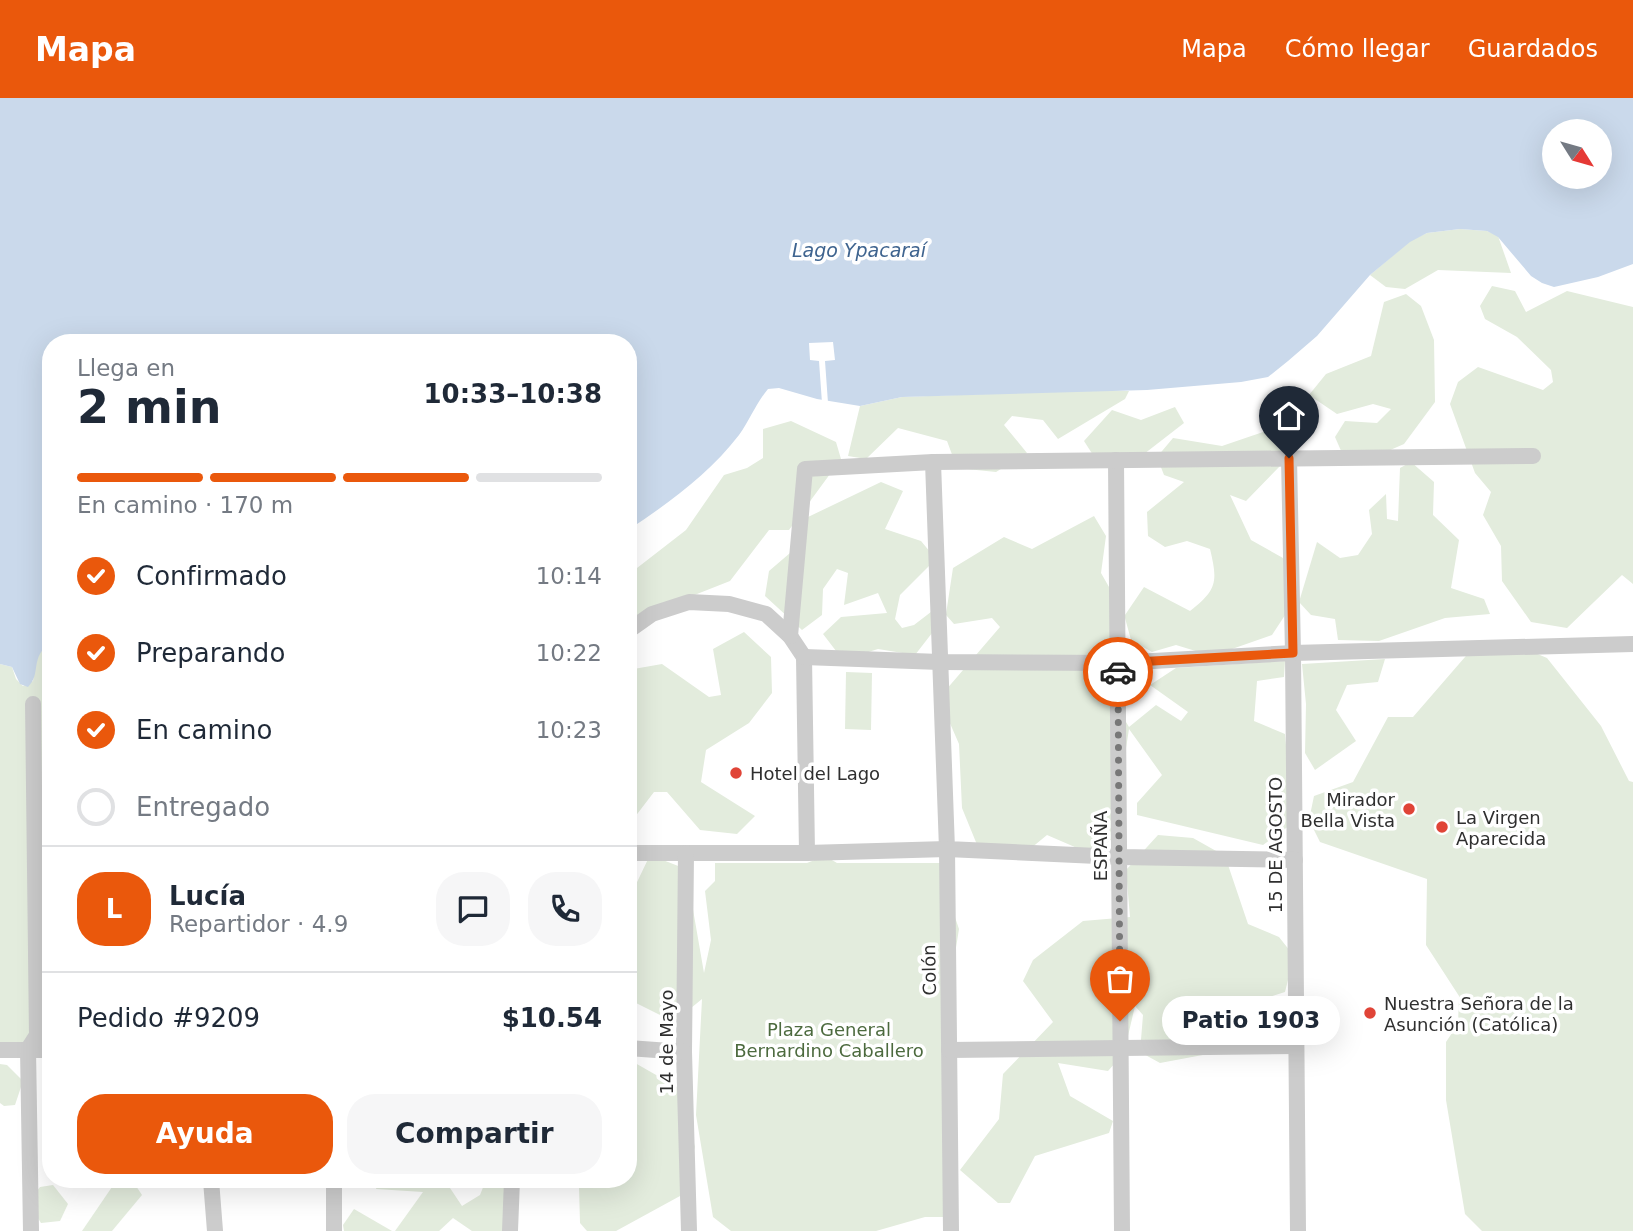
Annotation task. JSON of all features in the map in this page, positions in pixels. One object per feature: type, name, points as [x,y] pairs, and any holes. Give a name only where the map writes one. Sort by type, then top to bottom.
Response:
[{"type":"street","points":[[790,636],[805,469],[933,462],[1533,456]]},
{"type":"street","name":"15 DE AGOSTO","points":[[1289,458],[1297,1231]]},
{"type":"street","name":"ESPAÑA","points":[[1116,460],[1122,1231]]},
{"type":"street","name":"Colón","points":[[933,462],[947,849],[951,1231]]},
{"type":"street","points":[[637,625],[652,614],[689,602],[729,604],[765,614],[790,636],[804,657],[807,853]]},
{"type":"street","points":[[804,657],[940,662],[1118,663],[1293,653],[1633,645]]},
{"type":"street","points":[[33,704],[42,846]]},
{"type":"street","points":[[637,853],[807,853],[947,849],[1119,857],[1295,860]]},
{"type":"street","name":"14 de Mayo","points":[[686,853],[684,1052],[689,1231]]},
{"type":"street","points":[[31,1231],[28,1049],[37,1035],[42,891]]},
{"type":"street","points":[[949,1050],[1296,1046]]},
{"type":"street","points":[[637,1049],[684,1052]]},
{"type":"street","points":[[0,1050],[42,1050]]},
{"type":"street","points":[[212,1188],[215,1231]]},
{"type":"street","points":[[334,1188],[334,1231]]},
{"type":"street","points":[[510,1231],[512,1188]]},
{"type":"green space","points":[[1460,229],[1487,231],[1498,236],[1511,273],[1438,270],[1405,289],[1386,287],[1370,275],[1410,241],[1427,233]]},
{"type":"green space","points":[[1492,286],[1515,291],[1526,312],[1567,291],[1633,307],[1633,584],[1622,575],[1567,628],[1531,622],[1502,581],[1501,546],[1483,515],[1491,492],[1475,473],[1450,404],[1458,382],[1478,367],[1543,390],[1553,382],[1551,370],[1517,337],[1485,319],[1480,306]]},
{"type":"green space","points":[[1406,294],[1421,306],[1434,340],[1435,402],[1404,444],[1372,458],[1342,453],[1335,437],[1345,421],[1377,423],[1391,409],[1373,404],[1337,414],[1309,395],[1326,374],[1371,356],[1384,302]]},
{"type":"green space","points":[[1129,391],[1125,399],[1058,439],[1043,420],[1012,416],[1004,425],[1027,453],[996,472],[957,468],[947,441],[898,428],[866,459],[848,456],[860,406],[902,397]]},
{"type":"green space","points":[[1175,407],[1184,423],[1144,454],[1093,455],[1084,441],[1112,410],[1141,420]]},
{"type":"green space","points":[[791,421],[836,442],[841,459],[789,530],[769,530],[730,581],[664,607],[637,633],[637,568],[686,530],[724,475],[747,468],[763,458],[763,429]]},
{"type":"green space","points":[[1266,431],[1282,442],[1281,465],[1246,501],[1230,495],[1251,540],[1283,558],[1295,578],[1293,603],[1272,635],[1212,656],[1176,645],[1152,652],[1131,640],[1125,618],[1117,707],[1129,727],[1156,705],[1181,721],[1188,712],[1150,685],[1176,668],[1285,661],[1284,677],[1257,681],[1254,721],[1285,734],[1293,823],[1263,845],[1137,815],[1137,803],[1162,775],[1129,729],[1112,839],[1091,854],[1047,835],[1019,858],[980,852],[962,808],[959,744],[939,698],[1000,627],[992,618],[954,624],[946,615],[915,655],[878,649],[843,660],[823,634],[841,617],[887,613],[878,593],[844,605],[848,573],[837,569],[823,589],[822,615],[802,630],[765,596],[769,571],[797,547],[808,517],[881,482],[903,491],[885,529],[921,541],[936,559],[900,595],[895,619],[902,628],[914,625],[940,605],[946,614],[953,568],[1004,537],[1032,549],[1094,516],[1106,536],[1101,573],[1125,615],[1144,587],[1190,611],[1210,591],[1214,578],[1213,560],[1210,549],[1187,541],[1165,547],[1148,536],[1147,512],[1184,482],[1164,475],[1157,457],[1173,438],[1222,446]]},
{"type":"green space","points":[[1411,462],[1434,482],[1433,515],[1459,540],[1451,588],[1484,599],[1490,614],[1445,618],[1379,641],[1338,640],[1335,619],[1311,615],[1299,602],[1317,542],[1340,558],[1358,555],[1372,534],[1369,510],[1386,494],[1387,519],[1398,521],[1400,468]]},
{"type":"green space","points":[[744,632],[771,657],[772,693],[749,723],[706,750],[701,782],[755,816],[737,834],[700,830],[667,792],[654,792],[637,814],[637,668],[662,664],[709,697],[721,695],[713,649]]},
{"type":"green space","points":[[1478,642],[1514,644],[1547,658],[1601,726],[1629,781],[1633,782],[1633,1231],[1482,1231],[1465,1214],[1446,1100],[1446,1042],[1458,1024],[1459,996],[1426,945],[1427,879],[1320,842],[1309,820],[1314,796],[1353,782],[1388,717],[1413,717]]},
{"type":"green space","points":[[42,650],[42,1054],[0,1055],[0,664],[12,667],[16,679],[23,686],[33,681],[37,656]]},
{"type":"green space","points":[[1385,659],[1378,682],[1347,685],[1336,710],[1356,741],[1315,770],[1305,753],[1306,704],[1302,664]]},
{"type":"green space","points":[[846,672],[872,673],[871,730],[845,729]]},
{"type":"green space","points":[[1158,835],[1193,838],[1225,856],[1248,924],[1279,937],[1294,956],[1285,992],[1260,1000],[1208,1054],[1160,1063],[1140,1052],[1143,1015],[1135,1006],[1124,1053],[1108,1071],[1058,1063],[1070,1096],[1113,1121],[1109,1133],[1035,1156],[1010,1203],[998,1203],[960,1170],[999,1119],[1003,1074],[1053,1022],[1023,981],[1033,960],[1083,921],[1130,917],[1126,870]]},
{"type":"green space","name":"Plaza General Bernardino Caballero","points":[[650,855],[686,869],[704,973],[711,940],[705,891],[715,881],[715,863],[807,863],[825,856],[837,863],[946,863],[946,891],[959,929],[945,1016],[944,1217],[925,1217],[876,1231],[731,1231],[713,1217],[696,1115],[702,999],[674,1022],[637,1004],[637,882]]},
{"type":"green space","points":[[0,1064],[7,1065],[23,1081],[15,1105],[4,1106],[0,1103]]},
{"type":"green space","points":[[637,1064],[679,1088],[695,1147],[680,1196],[616,1231],[587,1231],[580,1223],[579,1188],[637,1188]]},
{"type":"green space","points":[[40,1187],[55,1188],[68,1204],[60,1221],[41,1223],[28,1202]]},
{"type":"green space","points":[[111,1188],[137,1188],[142,1195],[112,1231],[82,1231]]},
{"type":"green space","points":[[450,1188],[462,1206],[480,1195],[483,1188],[509,1188],[507,1231],[472,1231],[453,1218],[439,1231],[395,1231],[423,1192],[376,1189]]},
{"type":"green space","points":[[354,1209],[392,1231],[344,1231],[343,1225]]},
{"type":"water","name":"Lago Ypacaraí","points":[[0,98],[1633,98],[1633,264],[1598,277],[1554,287],[1531,276],[1498,237],[1487,231],[1460,229],[1427,233],[1410,242],[1370,275],[1317,336],[1288,361],[1268,377],[1241,382],[1147,390],[902,397],[860,406],[817,399],[779,388],[768,389],[739,435],[715,462],[673,498],[637,524],[637,334],[42,334],[42,651],[32,682],[28,687],[20,684],[12,667],[0,664]]},
{"type":"pier","points":[[833,342],[835,360],[825,361],[828,403],[822,403],[819,361],[810,360],[809,343]]},
{"type":"way so far","points":[[1118,672],[1120,1021]]},
{"type":"place","name":"Hotel del Lago","points":[[736,773]]},
{"type":"place","name":"Mirador Bella Vista","points":[[1409,809]]},
{"type":"place","name":"La Virgen Aparecida","points":[[1442,827]]},
{"type":"place","name":"Nuestra Señora de la Asunción (Católica)","points":[[1370,1013]]},
{"type":"place","name":"Patio 1903","points":[[1120,1021]]},
{"type":"route","points":[[1118,672],[1118,663],[1293,653],[1289,458]]}]
